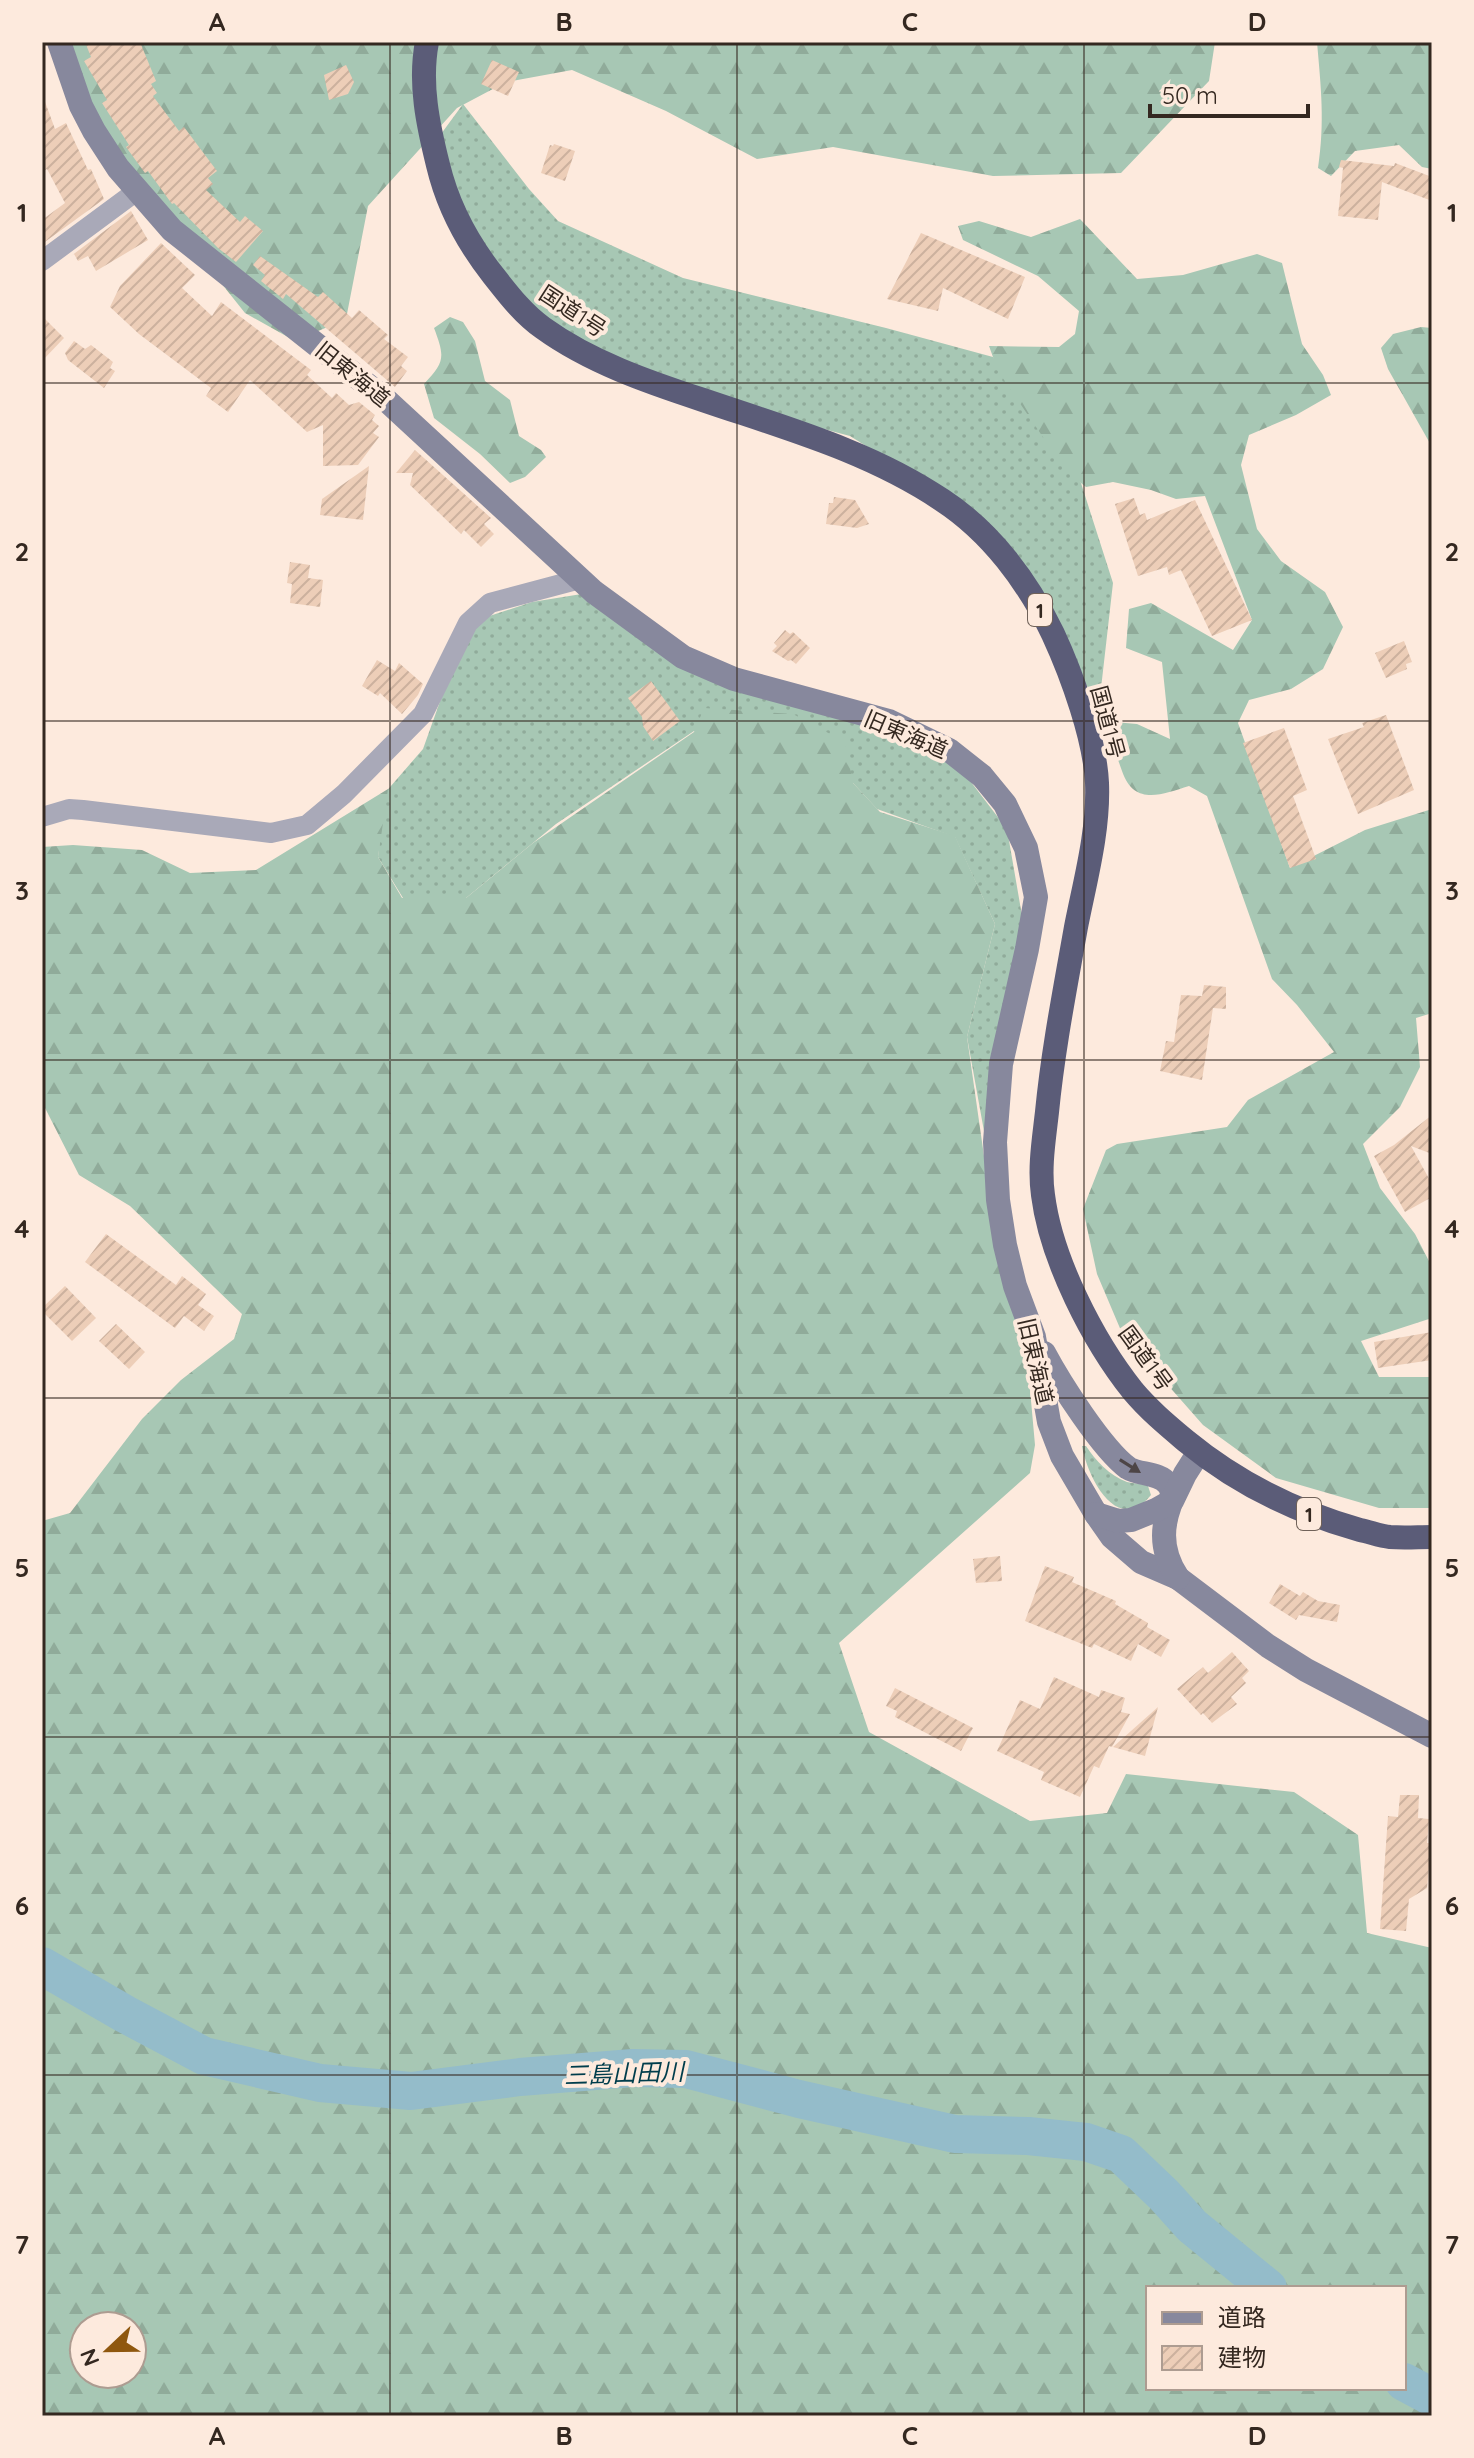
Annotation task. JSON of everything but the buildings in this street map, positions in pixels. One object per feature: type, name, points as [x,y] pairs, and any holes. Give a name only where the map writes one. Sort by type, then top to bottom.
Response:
[{"type":"highway","name":"国道1号","points":[[427,42],[426,115],[442,183],[456,219],[474,251],[517,306],[541,327],[574,347],[643,381],[838,445],[891,470],[943,500],[974,525],[1003,554],[1033,597],[1055,637],[1088,729],[1097,783],[1093,838],[1053,1050],[1042,1152],[1042,1192],[1050,1232],[1073,1293],[1110,1359],[1132,1390],[1156,1416],[1199,1452],[1269,1497],[1305,1513],[1388,1537],[1432,1537]]},
{"type":"street","name":"旧東海道","points":[[59,42],[81,106],[118,168],[172,230],[385,399],[580,579],[683,657],[734,679],[889,721],[949,750],[982,776],[1005,804],[1026,848],[1036,897],[1001,1064],[995,1142],[997,1186],[1005,1245],[1015,1286],[1034,1337],[1049,1422],[1062,1456],[1112,1537],[1141,1562],[1178,1578],[1281,1654],[1432,1736]]},
{"type":"street","points":[[42,261],[138,190]]},
{"type":"street","points":[[42,817],[69,809],[98,811],[271,833],[307,825],[344,794],[423,714],[468,623],[490,603],[580,579]]},
{"type":"street","points":[[1034,1337],[1056,1375],[1093,1427],[1129,1468],[1173,1485]]},
{"type":"street","points":[[1062,1456],[1063,1442],[1071,1428],[1079,1425],[1093,1427]]},
{"type":"street","points":[[1096,1514],[1118,1521],[1131,1520],[1173,1485],[1199,1452]]},
{"type":"street","points":[[1173,1485],[1165,1519],[1165,1549],[1169,1565],[1178,1578]]},
{"type":"green space","points":[[61,42],[1215,42],[1209,81],[1121,173],[993,176],[833,147],[757,159],[666,111],[572,70],[506,82],[457,108],[368,206],[346,319],[295,341],[245,313],[174,224],[114,146]]},
{"type":"green space","points":[[1317,42],[1432,42],[1432,169],[1422,167],[1399,145],[1355,151],[1331,176],[1318,168],[1322,120]]},
{"type":"green space","points":[[463,104],[558,221],[683,278],[993,357],[1081,483],[1113,583],[1099,706],[1001,541],[961,505],[850,436],[749,409],[584,353],[482,261],[433,145]]},
{"type":"green space","points":[[1080,219],[1137,279],[1183,275],[1257,254],[1282,263],[1302,344],[1323,375],[1331,395],[1296,415],[1249,435],[1241,465],[1257,529],[1281,561],[1325,592],[1343,627],[1323,669],[1291,689],[1249,700],[1238,723],[1290,868],[1365,830],[1432,809],[1432,1013],[1416,1018],[1420,1067],[1400,1107],[1363,1144],[1380,1188],[1415,1234],[1432,1267],[1432,1318],[1361,1341],[1379,1377],[1432,1377],[1432,1508],[1379,1508],[1276,1478],[1203,1425],[1122,1333],[1097,1274],[1083,1209],[1106,1150],[1117,1144],[1227,1127],[1248,1100],[1334,1052],[1272,979],[1207,796],[1189,786],[1159,794],[1141,794],[1127,782],[1116,753],[1114,722],[1137,724],[1170,739],[1162,662],[1126,648],[1129,609],[1151,603],[1233,650],[1252,620],[1205,496],[1176,499],[1113,482],[1086,487],[1066,471],[998,371],[989,346],[1059,347],[1075,334],[1079,311],[1038,276],[963,240],[958,226],[979,221],[1031,237]]},
{"type":"green space","points":[[450,317],[463,322],[475,341],[485,381],[510,400],[519,436],[541,450],[546,457],[525,477],[510,483],[480,454],[434,418],[424,384],[441,359],[434,328]]},
{"type":"green space","points":[[1421,327],[1432,328],[1432,447],[1388,369],[1381,348],[1393,334]]},
{"type":"green space","points":[[594,592],[711,669],[820,703],[961,769],[1007,829],[1025,933],[989,1159],[967,1037],[995,924],[955,837],[877,809],[853,783],[694,731],[556,824],[466,898],[403,898],[378,857],[384,794],[423,749],[468,623],[532,602]]},
{"type":"green space","points":[[704,708],[793,714],[845,742],[853,783],[880,812],[955,836],[995,924],[967,1037],[994,1226],[1029,1378],[1035,1445],[1030,1473],[839,1643],[869,1732],[1030,1821],[1107,1813],[1126,1774],[1294,1792],[1358,1835],[1367,1933],[1432,1948],[1432,2416],[42,2416],[42,1521],[70,1513],[142,1419],[181,1380],[234,1339],[242,1314],[130,1206],[79,1175],[42,1102],[42,847],[73,845],[142,850],[190,873],[256,870],[388,789],[378,857],[402,898],[466,898],[533,843],[694,732]]},
{"type":"green space","points":[[1082,1446],[1086,1446],[1098,1462],[1115,1476],[1148,1486],[1151,1495],[1138,1506],[1127,1509],[1116,1506],[1097,1486]]},
{"type":"waterway","name":"三島山田川","points":[[42,1966],[204,2056],[320,2083],[411,2091],[520,2077],[633,2068],[686,2069],[799,2099],[955,2134],[1028,2136],[1086,2142],[1121,2154],[1192,2226],[1266,2286]]},
{"type":"waterway","name":"三島山田川","points":[[1406,2383],[1432,2397]]}]
